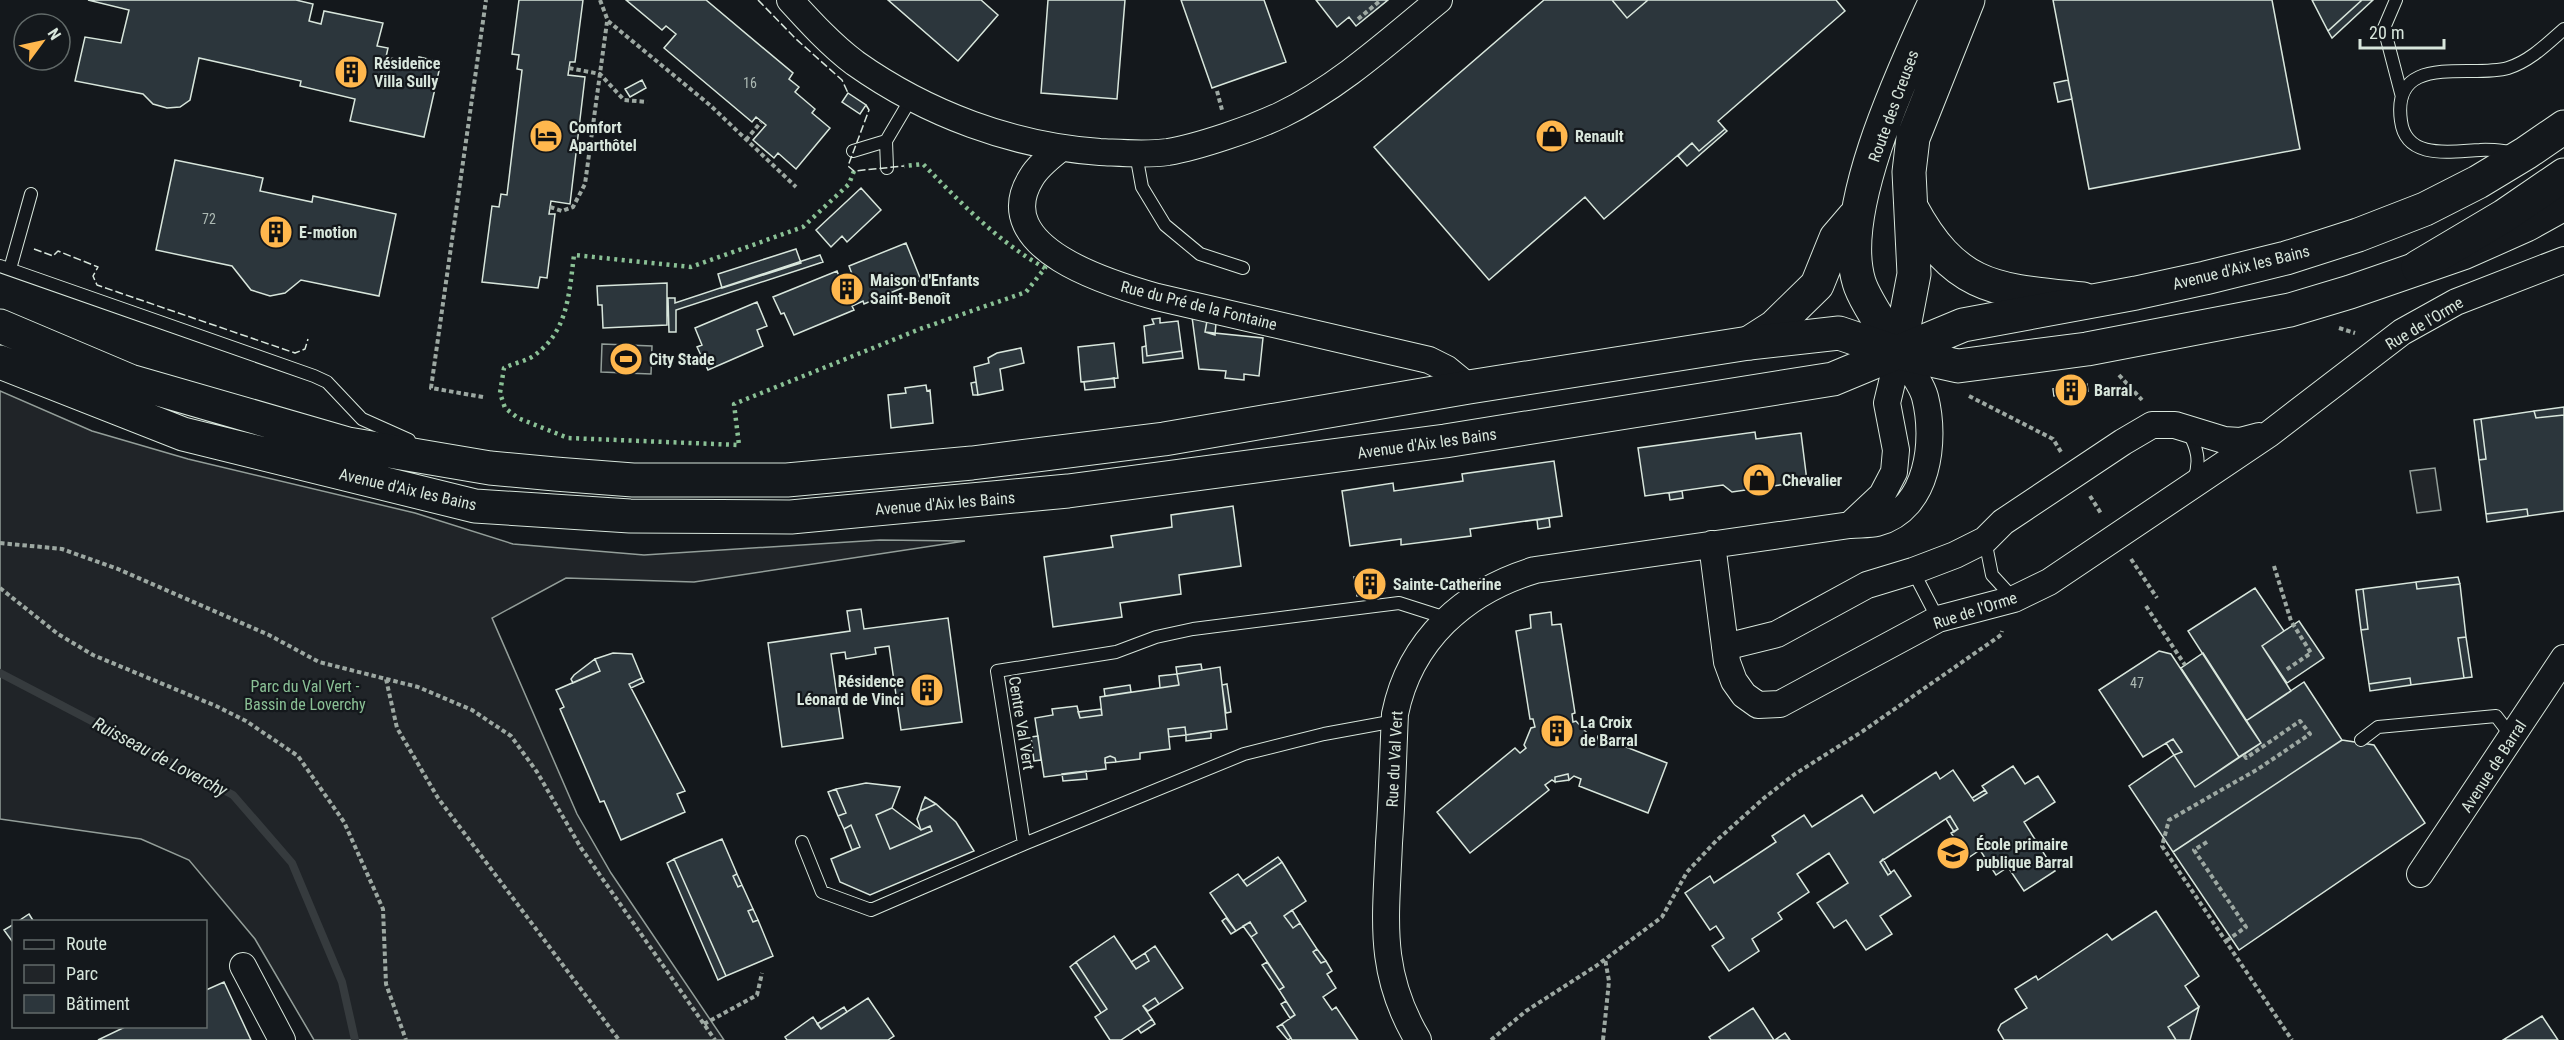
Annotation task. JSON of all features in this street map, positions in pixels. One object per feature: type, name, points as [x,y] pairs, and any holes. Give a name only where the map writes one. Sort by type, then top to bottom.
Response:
[{"type":"main road","name":"Route des Creuses","points":[[1899,353],[1859,284],[1854,252],[1857,214],[1875,151],[1895,94],[1936,0]]},
{"type":"main road","name":"Route des Creuses","points":[[1899,353],[1914,274],[1909,172],[1913,138],[1968,0]]},
{"type":"main road","name":"Avenue d'Aix les Bains","points":[[0,362],[183,434],[475,506],[630,516],[791,518],[1068,491],[1444,441],[1833,380],[1963,324],[2205,278],[2286,258],[2358,235],[2425,209],[2526,153],[2564,128]]},
{"type":"main road","points":[[2418,267],[2504,216],[2564,175]]},
{"type":"main road","name":"Route des Creuses","points":[[1910,204],[1925,233],[1946,259],[1972,279],[2015,292],[2097,300]]},
{"type":"main road","name":"Avenue d'Aix les Bains","points":[[0,326],[130,381],[348,444],[490,468],[633,480],[787,480],[972,463],[1164,440],[1469,387],[1749,343],[1839,333],[1899,353],[1958,366],[2087,350],[2290,310],[2350,292],[2463,253],[2526,225],[2564,204]]},
{"type":"main road","name":"Route des Creuses","points":[[1749,343],[1774,327],[1817,285],[1836,238],[1857,214]]},
{"type":"street","points":[[790,0],[816,28],[855,63],[912,97],[964,122],[1009,137],[1060,148],[1136,154],[1169,152],[1280,115],[1332,84],[1438,0]]},
{"type":"street","name":"Rue du Pré de la Fontaine","points":[[1060,148],[1031,178],[1025,190],[1023,216],[1034,239],[1068,263],[1126,288],[1157,297],[1430,360],[1447,369],[1469,387]]},
{"type":"street","name":"Rue de l'Orme","points":[[1712,544],[1727,662],[1734,681],[1744,694],[1758,705],[1780,704],[1938,619],[2014,599],[2049,582],[2269,434],[2418,322],[2456,302],[2564,260]]},
{"type":"street","points":[[1850,525],[1882,495],[1894,472],[1896,450],[1887,403],[1899,353]]},
{"type":"street","name":"Rue du Val Vert","points":[[1418,1040],[1398,999],[1385,937],[1395,721],[1400,691],[1424,645],[1446,618],[1488,588],[1535,570],[1876,523],[1898,511],[1916,491],[1928,462],[1929,443],[1925,395],[1899,353]]},
{"type":"street","name":"Rue de l'Orme","points":[[1725,647],[1777,634],[1867,585],[1913,571],[1985,540],[2003,522],[2152,425],[2175,426],[2224,440],[2240,441],[2269,434]]},
{"type":"street","name":"Avenue de Barral","points":[[2420,874],[2564,658]]},
{"type":"street","points":[[243,966],[282,1040]]},
{"type":"lane","points":[[2396,0],[2384,28],[2402,97]]},
{"type":"lane","points":[[2526,153],[2483,150],[2442,153],[2425,151],[2411,141],[2401,125],[2399,110],[2402,97],[2415,80],[2434,71],[2488,72],[2509,67],[2543,49],[2564,29]]},
{"type":"lane","points":[[887,168],[886,141],[912,97]]},
{"type":"lane","points":[[854,151],[886,141]]},
{"type":"lane","points":[[1136,154],[1142,187],[1165,225],[1200,254],[1243,268]]},
{"type":"lane","points":[[31,194],[5,268],[314,376],[327,382],[362,419],[392,434],[490,468]]},
{"type":"lane","points":[[2188,430],[2198,455],[2198,469],[2191,486]]},
{"type":"lane","points":[[1985,540],[1992,575],[2014,599]]},
{"type":"lane","points":[[1913,571],[1938,619]]},
{"type":"lane","name":"Centre Val Vert","points":[[1024,844],[998,670],[1116,652],[1156,637],[1193,629],[1399,603],[1446,618]]},
{"type":"lane","points":[[2361,740],[2378,728],[2496,716],[2512,737]]},
{"type":"lane","points":[[802,842],[822,892],[871,910],[1024,844],[1244,754],[1324,734],[1395,721]]},
{"type":"path","points":[[483,397],[431,388],[486,0]]},
{"type":"path","points":[[550,207],[562,211],[573,207],[585,184],[608,21],[600,0]]},
{"type":"path","points":[[1358,19],[1381,0]]},
{"type":"path","points":[[608,21],[711,106],[796,187]]},
{"type":"path","points":[[569,68],[600,74],[624,100],[647,102]]},
{"type":"path","points":[[1217,90],[1223,114],[1232,111]]},
{"type":"path","points":[[746,140],[761,122]]},
{"type":"path","points":[[2111,368],[2136,391]]},
{"type":"path","points":[[1963,394],[2053,439],[2075,474]]},
{"type":"path","points":[[0,543],[62,549],[118,569],[259,630],[318,662],[418,687],[472,710],[511,736],[537,772],[581,849],[715,1040]]},
{"type":"path","points":[[2274,566],[2291,621],[2311,653],[2286,670]]},
{"type":"path","points":[[0,588],[58,634],[93,655],[216,706],[246,721],[298,756],[344,822],[383,909],[386,984],[406,1040]]},
{"type":"path","points":[[1491,1040],[1526,1011],[1605,960],[1662,917],[1687,872],[1716,841],[1764,798],[1795,774],[1863,731],[2001,635],[2014,599]]},
{"type":"path","points":[[2146,606],[2185,665]]},
{"type":"path","points":[[386,679],[397,728],[438,798],[619,1040]]},
{"type":"path","points":[[2244,754],[2246,758],[2300,721],[2310,734],[2258,769],[2169,820],[2162,846],[2292,1040]]},
{"type":"path","points":[[2207,842],[2194,850],[2246,927],[2226,941]]},
{"type":"path","points":[[1603,1040],[1609,981],[1605,960]]},
{"type":"path","points":[[704,1024],[756,995],[762,973]]},
{"type":"green space","name":"City Stade","points":[[602,344],[652,346],[651,374],[601,372]]},
{"type":"green space","name":"Parc du Val Vert - Bassin de Loverchy","points":[[0,391],[92,431],[188,459],[415,513],[513,544],[644,555],[880,540],[965,541],[694,582],[566,578],[492,618],[577,814],[611,873],[724,1040],[314,1040],[255,939],[189,860],[141,839],[0,819]]},
{"type":"green space","points":[[2435,468],[2441,510],[2417,513],[2410,471]]},
{"type":"building","name":"Résidence Villa Sully","points":[[88,0],[296,0],[313,4],[309,21],[321,24],[324,11],[383,23],[377,46],[388,48],[386,57],[417,64],[419,57],[441,62],[424,137],[350,121],[355,99],[300,86],[301,81],[199,58],[190,100],[180,107],[167,108],[153,104],[143,94],[75,81],[85,37],[121,43],[129,10]]},
{"type":"building","name":"Comfort Aparthôtel","points":[[519,0],[583,0],[575,62],[570,62],[568,75],[585,77],[570,204],[551,201],[549,214],[555,214],[547,278],[540,277],[538,288],[482,282],[492,206],[499,207],[501,194],[507,195],[522,70],[517,69],[519,55],[512,54]]},
{"type":"building","points":[[626,0],[706,0],[793,73],[789,79],[799,87],[795,92],[815,109],[812,113],[830,128],[796,169],[778,153],[774,158],[753,140],[766,125],[756,117],[752,122],[664,48],[676,34],[666,26],[662,30]]},
{"type":"building","points":[[888,0],[981,0],[998,15],[958,61]]},
{"type":"building","points":[[1048,0],[1125,0],[1117,99],[1041,93]]},
{"type":"building","points":[[1181,0],[1264,0],[1286,62],[1212,88]]},
{"type":"building","points":[[1316,0],[1388,0],[1356,26],[1349,17],[1337,27]]},
{"type":"building","name":"Renault","points":[[1544,0],[1612,0],[1627,18],[1648,0],[1836,0],[1845,11],[1718,121],[1725,129],[1699,151],[1692,143],[1604,219],[1585,197],[1489,280],[1374,147]]},
{"type":"building","points":[[1612,0],[1648,0],[1627,18]]},
{"type":"building","points":[[2053,0],[2272,0],[2300,149],[2089,189]]},
{"type":"building","points":[[2312,0],[2362,0],[2328,31]]},
{"type":"building","points":[[2362,0],[2373,0],[2332,38],[2328,31]]},
{"type":"building","points":[[642,80],[646,88],[630,97],[625,89]]},
{"type":"building","points":[[2068,80],[2072,99],[2058,102],[2054,83]]},
{"type":"building","points":[[848,93],[866,105],[860,114],[842,102]]},
{"type":"building","points":[[1725,129],[1727,131],[1687,166],[1678,156],[1692,143],[1699,151]]},
{"type":"building","name":"E-motion","points":[[175,160],[263,178],[260,191],[312,202],[313,196],[396,214],[379,296],[301,280],[285,293],[270,296],[251,290],[232,266],[156,250]]},
{"type":"building","points":[[861,188],[881,210],[847,242],[842,236],[831,247],[816,230]]},
{"type":"building","name":"Maison d'Enfants Saint-Benoît","points":[[906,243],[921,280],[864,304],[863,301],[852,306],[854,310],[794,335],[784,313],[781,314],[773,297],[837,271],[840,279],[852,274],[849,266]]},
{"type":"building","points":[[796,249],[801,263],[722,288],[718,274]]},
{"type":"building","points":[[820,255],[823,262],[676,310],[676,332],[669,332],[668,298],[675,298],[675,303]]},
{"type":"building","points":[[667,283],[667,325],[603,328],[602,305],[598,305],[597,286]]},
{"type":"building","points":[[757,302],[767,326],[757,330],[763,346],[708,370],[697,347],[702,345],[695,328]]},
{"type":"building","points":[[1192,317],[1207,321],[1205,332],[1263,338],[1259,376],[1244,374],[1244,380],[1225,378],[1226,371],[1199,369]]},
{"type":"building","points":[[1160,318],[1160,323],[1178,321],[1182,351],[1147,356],[1144,326],[1154,324],[1152,319]]},
{"type":"building","points":[[1207,321],[1216,323],[1215,335],[1205,332]]},
{"type":"building","points":[[1114,343],[1118,378],[1081,382],[1078,347]]},
{"type":"building","points":[[1146,346],[1147,356],[1182,351],[1183,358],[1143,363],[1142,347]]},
{"type":"building","points":[[1021,348],[1024,363],[1000,369],[1003,390],[978,395],[974,367],[989,363],[988,358],[997,353]]},
{"type":"building","points":[[1114,378],[1115,387],[1085,390],[1084,382]]},
{"type":"building","points":[[976,382],[978,395],[973,395],[971,383]]},
{"type":"building","name":"Barral","points":[[2087,384],[2088,391],[2054,396],[2053,389]]},
{"type":"building","points":[[926,385],[927,391],[930,390],[933,423],[891,428],[888,395],[906,393],[905,388]]},
{"type":"building","points":[[2564,407],[2564,415],[2536,418],[2534,411]]},
{"type":"building","points":[[2534,411],[2536,418],[2564,415],[2564,511],[2528,516],[2527,509],[2486,514],[2479,460],[2486,459],[2481,419]]},
{"type":"building","points":[[2481,419],[2486,459],[2479,460],[2474,420]]},
{"type":"building","points":[[1755,432],[1756,439],[1801,433],[1807,481],[1732,492],[1723,485],[1645,496],[1638,448]]},
{"type":"building","points":[[1554,461],[1562,516],[1470,529],[1471,536],[1401,545],[1401,539],[1350,546],[1342,491],[1393,483],[1394,491],[1463,481],[1462,474]]},
{"type":"building","points":[[1682,491],[1683,498],[1670,500],[1669,493]]},
{"type":"building","points":[[1233,506],[1241,566],[1179,575],[1181,594],[1120,603],[1122,617],[1053,627],[1044,557],[1113,547],[1111,536],[1172,527],[1171,515]]},
{"type":"building","points":[[2527,509],[2528,516],[2487,522],[2486,514]]},
{"type":"building","points":[[1549,518],[1550,527],[1538,529],[1537,520]]},
{"type":"building","name":"Sainte-Catherine","points":[[1382,573],[1385,591],[1357,596],[1354,577]]},
{"type":"building","points":[[2458,577],[2460,584],[2417,589],[2416,582]]},
{"type":"building","points":[[2416,582],[2417,589],[2460,584],[2466,637],[2458,638],[2464,678],[2411,685],[2410,678],[2369,684],[2361,630],[2368,629],[2363,589]]},
{"type":"building","points":[[2255,588],[2284,631],[2262,646],[2291,691],[2246,721],[2188,631]]},
{"type":"building","points":[[2363,589],[2368,629],[2361,630],[2356,590]]},
{"type":"building","name":"Résidence Léonard de Vinci","points":[[861,609],[864,629],[948,618],[962,722],[901,730],[889,646],[875,648],[876,654],[846,659],[845,652],[831,654],[843,738],[782,747],[768,643],[850,631],[847,611]]},
{"type":"building","name":"La Croix de Barral","points":[[1551,612],[1552,625],[1561,624],[1575,713],[1572,714],[1573,722],[1576,721],[1587,733],[1587,739],[1596,742],[1598,736],[1667,763],[1648,813],[1579,786],[1581,779],[1574,776],[1569,780],[1568,774],[1555,777],[1555,782],[1552,780],[1545,785],[1549,790],[1470,853],[1437,812],[1515,748],[1520,753],[1526,748],[1524,745],[1531,728],[1535,727],[1533,719],[1530,719],[1516,631],[1531,628],[1530,615]]},
{"type":"building","points":[[2299,621],[2324,658],[2287,683],[2262,646]]},
{"type":"building","points":[[2466,637],[2472,677],[2464,678],[2458,638]]},
{"type":"building","points":[[2159,651],[2171,654],[2239,757],[2195,787],[2174,755],[2182,752],[2173,739],[2143,757],[2099,690]]},
{"type":"building","points":[[613,653],[632,654],[642,678],[629,684],[685,791],[677,794],[685,812],[621,840],[604,801],[600,802],[560,709],[564,707],[556,690],[600,671],[595,659]]},
{"type":"building","points":[[2203,653],[2261,743],[2239,757],[2181,668]]},
{"type":"building","points":[[595,659],[600,671],[573,683],[571,679],[574,675]]},
{"type":"building","points":[[1201,664],[1202,670],[1177,674],[1176,667]]},
{"type":"building","points":[[1220,667],[1227,729],[1186,735],[1185,727],[1168,729],[1170,749],[1140,753],[1140,759],[1116,762],[1115,758],[1110,756],[1105,758],[1106,769],[1044,777],[1035,718],[1053,715],[1052,709],[1077,706],[1080,718],[1102,715],[1100,697],[1179,685],[1177,674]]},
{"type":"building","points":[[1177,674],[1179,685],[1160,688],[1159,676]]},
{"type":"building","points":[[642,678],[644,682],[631,688],[629,684]]},
{"type":"building","points":[[2410,678],[2411,685],[2370,691],[2369,684]]},
{"type":"building","points":[[2304,682],[2342,740],[2173,852],[2129,786],[2174,755],[2195,787],[2261,743],[2246,721]]},
{"type":"building","points":[[1227,684],[1231,712],[1226,713],[1222,685]]},
{"type":"building","points":[[1130,685],[1131,692],[1105,696],[1104,689]]},
{"type":"building","points":[[1101,709],[1102,715],[1080,718],[1078,712]]},
{"type":"building","points":[[1185,727],[1186,735],[1169,737],[1168,729]]},
{"type":"building","points":[[1211,731],[1211,738],[1186,741],[1186,735]]},
{"type":"building","points":[[1038,736],[1041,760],[1034,761],[1031,737]]},
{"type":"building","points":[[2173,739],[2182,752],[2174,755],[2166,743]]},
{"type":"building","points":[[2342,740],[2374,745],[2425,823],[2239,950],[2173,852]]},
{"type":"building","points":[[1110,756],[1115,758],[1116,762],[1105,763],[1105,758]]},
{"type":"building","points":[[2013,766],[2025,784],[2038,776],[2055,802],[2024,822],[2055,871],[2024,891],[2008,867],[1996,875],[1980,850],[1968,858],[1951,833],[1958,829],[1950,816],[1880,862],[1888,875],[1894,870],[1911,896],[1880,916],[1892,934],[1866,950],[1846,920],[1834,928],[1817,903],[1848,883],[1829,853],[1797,874],[1809,892],[1778,913],[1782,919],[1752,939],[1759,951],[1729,971],[1712,946],[1724,938],[1716,926],[1710,930],[1685,893],[1710,876],[1714,883],[1776,842],[1772,836],[1804,815],[1812,827],[1862,795],[1874,813],[1936,772],[1940,779],[1953,770],[1974,801],[1987,793],[1982,786]]},
{"type":"building","points":[[1086,771],[1087,779],[1063,781],[1062,774]]},
{"type":"building","points":[[1568,774],[1569,780],[1555,782],[1555,777]]},
{"type":"building","points":[[866,783],[900,787],[892,808],[876,815],[890,849],[932,831],[930,826],[921,830],[917,819],[920,811],[936,804],[956,822],[974,851],[870,895],[840,882],[831,859],[860,847],[851,825],[844,829],[838,816],[846,813],[836,789]]},
{"type":"building","points":[[836,789],[846,813],[838,816],[828,792]]},
{"type":"building","points":[[1985,790],[1987,793],[1974,801],[1972,798]]},
{"type":"building","points":[[925,797],[936,804],[920,811],[922,804]]},
{"type":"building","points":[[892,808],[921,830],[930,826],[932,831],[890,849],[876,815]]},
{"type":"building","points":[[1950,816],[1958,829],[1954,832],[1946,819]]},
{"type":"building","points":[[851,825],[860,847],[852,850],[844,829]]},
{"type":"building","points":[[722,839],[737,874],[733,876],[738,887],[742,885],[753,909],[748,911],[753,922],[758,920],[773,956],[726,976],[674,859]]},
{"type":"building","points":[[1278,857],[1282,862],[1247,886],[1243,881]]},
{"type":"building","points":[[674,859],[726,976],[718,980],[667,863]]},
{"type":"building","points":[[1883,859],[1891,873],[1888,875],[1880,862]]},
{"type":"building","points":[[1282,862],[1306,901],[1284,916],[1293,928],[1300,923],[1317,949],[1313,952],[1321,963],[1326,961],[1332,971],[1327,974],[1336,988],[1323,997],[1332,1010],[1336,1007],[1358,1040],[1292,1040],[1282,1024],[1295,1015],[1279,990],[1284,987],[1251,937],[1257,933],[1250,922],[1236,931],[1210,893],[1238,874],[1247,886]]},
{"type":"building","points":[[737,874],[742,885],[738,887],[733,876]]},
{"type":"building","points":[[753,909],[758,920],[753,922],[748,911]]},
{"type":"building","points":[[1292,910],[1300,923],[1293,928],[1284,916]]},
{"type":"building","points":[[2156,911],[2199,976],[2185,986],[2199,1007],[2168,1027],[2176,1040],[2004,1040],[1998,1030],[2001,1024],[2027,1008],[2015,989],[2036,976],[2038,980],[2107,934],[2112,940]]},
{"type":"building","points":[[29,914],[33,920],[20,920]]},
{"type":"building","points":[[1226,918],[1236,931],[1231,934],[1222,921]]},
{"type":"building","points":[[1250,922],[1257,933],[1251,937],[1243,926]]},
{"type":"building","points":[[12,925],[12,941],[4,930]]},
{"type":"building","points":[[1114,936],[1136,969],[1149,961],[1145,953],[1155,946],[1183,988],[1159,1004],[1155,998],[1143,1006],[1152,1019],[1121,1040],[1110,1040],[1095,1017],[1107,1009],[1076,962]]},
{"type":"building","points":[[1317,949],[1326,961],[1321,963],[1313,952]]},
{"type":"building","points":[[1145,953],[1149,961],[1136,969],[1131,962]]},
{"type":"building","points":[[1076,962],[1107,1009],[1101,1013],[1070,967]]},
{"type":"building","points":[[1267,962],[1284,987],[1279,990],[1262,965]]},
{"type":"building","points":[[224,982],[251,1040],[98,1040],[123,1028],[207,1028],[207,990]]},
{"type":"building","points":[[868,998],[894,1036],[888,1040],[787,1040],[785,1037],[813,1017],[821,1029]]},
{"type":"building","points":[[1155,998],[1159,1004],[1148,1011],[1143,1006]]},
{"type":"building","points":[[1286,1001],[1295,1015],[1290,1018],[1281,1004]]},
{"type":"building","points":[[844,1007],[847,1012],[821,1029],[817,1024]]},
{"type":"building","points":[[2199,1007],[2190,1040],[2176,1040],[2168,1027]]},
{"type":"building","points":[[1753,1008],[1774,1040],[1711,1040],[1709,1037]]},
{"type":"building","points":[[2542,1016],[2558,1040],[2503,1040]]},
{"type":"building","points":[[1152,1019],[1155,1024],[1141,1033],[1138,1029]]},
{"type":"building","points":[[1282,1024],[1291,1038],[1288,1040],[1277,1027]]},
{"type":"building","points":[[1785,1033],[1790,1040],[1775,1040]]},
{"type":"waterway","name":"Ruisseau de Loverchy","points":[[0,673],[233,795],[292,863],[342,982],[355,1040]]},
{"type":"hedge","points":[[854,171],[849,184],[803,227],[691,267],[574,255],[568,299],[559,326],[552,338],[543,349],[530,358],[504,368],[500,393],[505,408],[518,418],[568,438],[739,445],[734,404],[920,329],[1026,292],[1045,268],[996,234],[965,207],[923,164],[904,166]]},
{"type":"fence","points":[[758,0],[796,39],[842,80],[848,93]]},
{"type":"fence","points":[[866,105],[869,110],[848,166],[854,171],[904,166]]},
{"type":"fence","points":[[34,249],[53,256],[58,251],[98,267],[93,276],[97,285],[295,353],[305,349],[308,339]]},
{"type":"place","name":"Résidence Villa Sully","points":[[351,72]]},
{"type":"place","name":"Comfort Aparthôtel","points":[[546,136]]},
{"type":"place","name":"Renault","points":[[1552,136]]},
{"type":"place","name":"E-motion","points":[[276,232]]},
{"type":"place","name":"Maison d'Enfants Saint-Benoît","points":[[847,289]]},
{"type":"place","name":"City Stade","points":[[626,359]]},
{"type":"place","name":"Barral","points":[[2071,390]]},
{"type":"place","name":"Chevalier","points":[[1759,480]]},
{"type":"place","name":"Sainte-Catherine","points":[[1370,584]]},
{"type":"place","name":"Résidence Léonard de Vinci","points":[[927,690]]},
{"type":"place","name":"La Croix de Barral","points":[[1557,731]]},
{"type":"place","name":"École primaire publique Barral","points":[[1953,853]]}]
